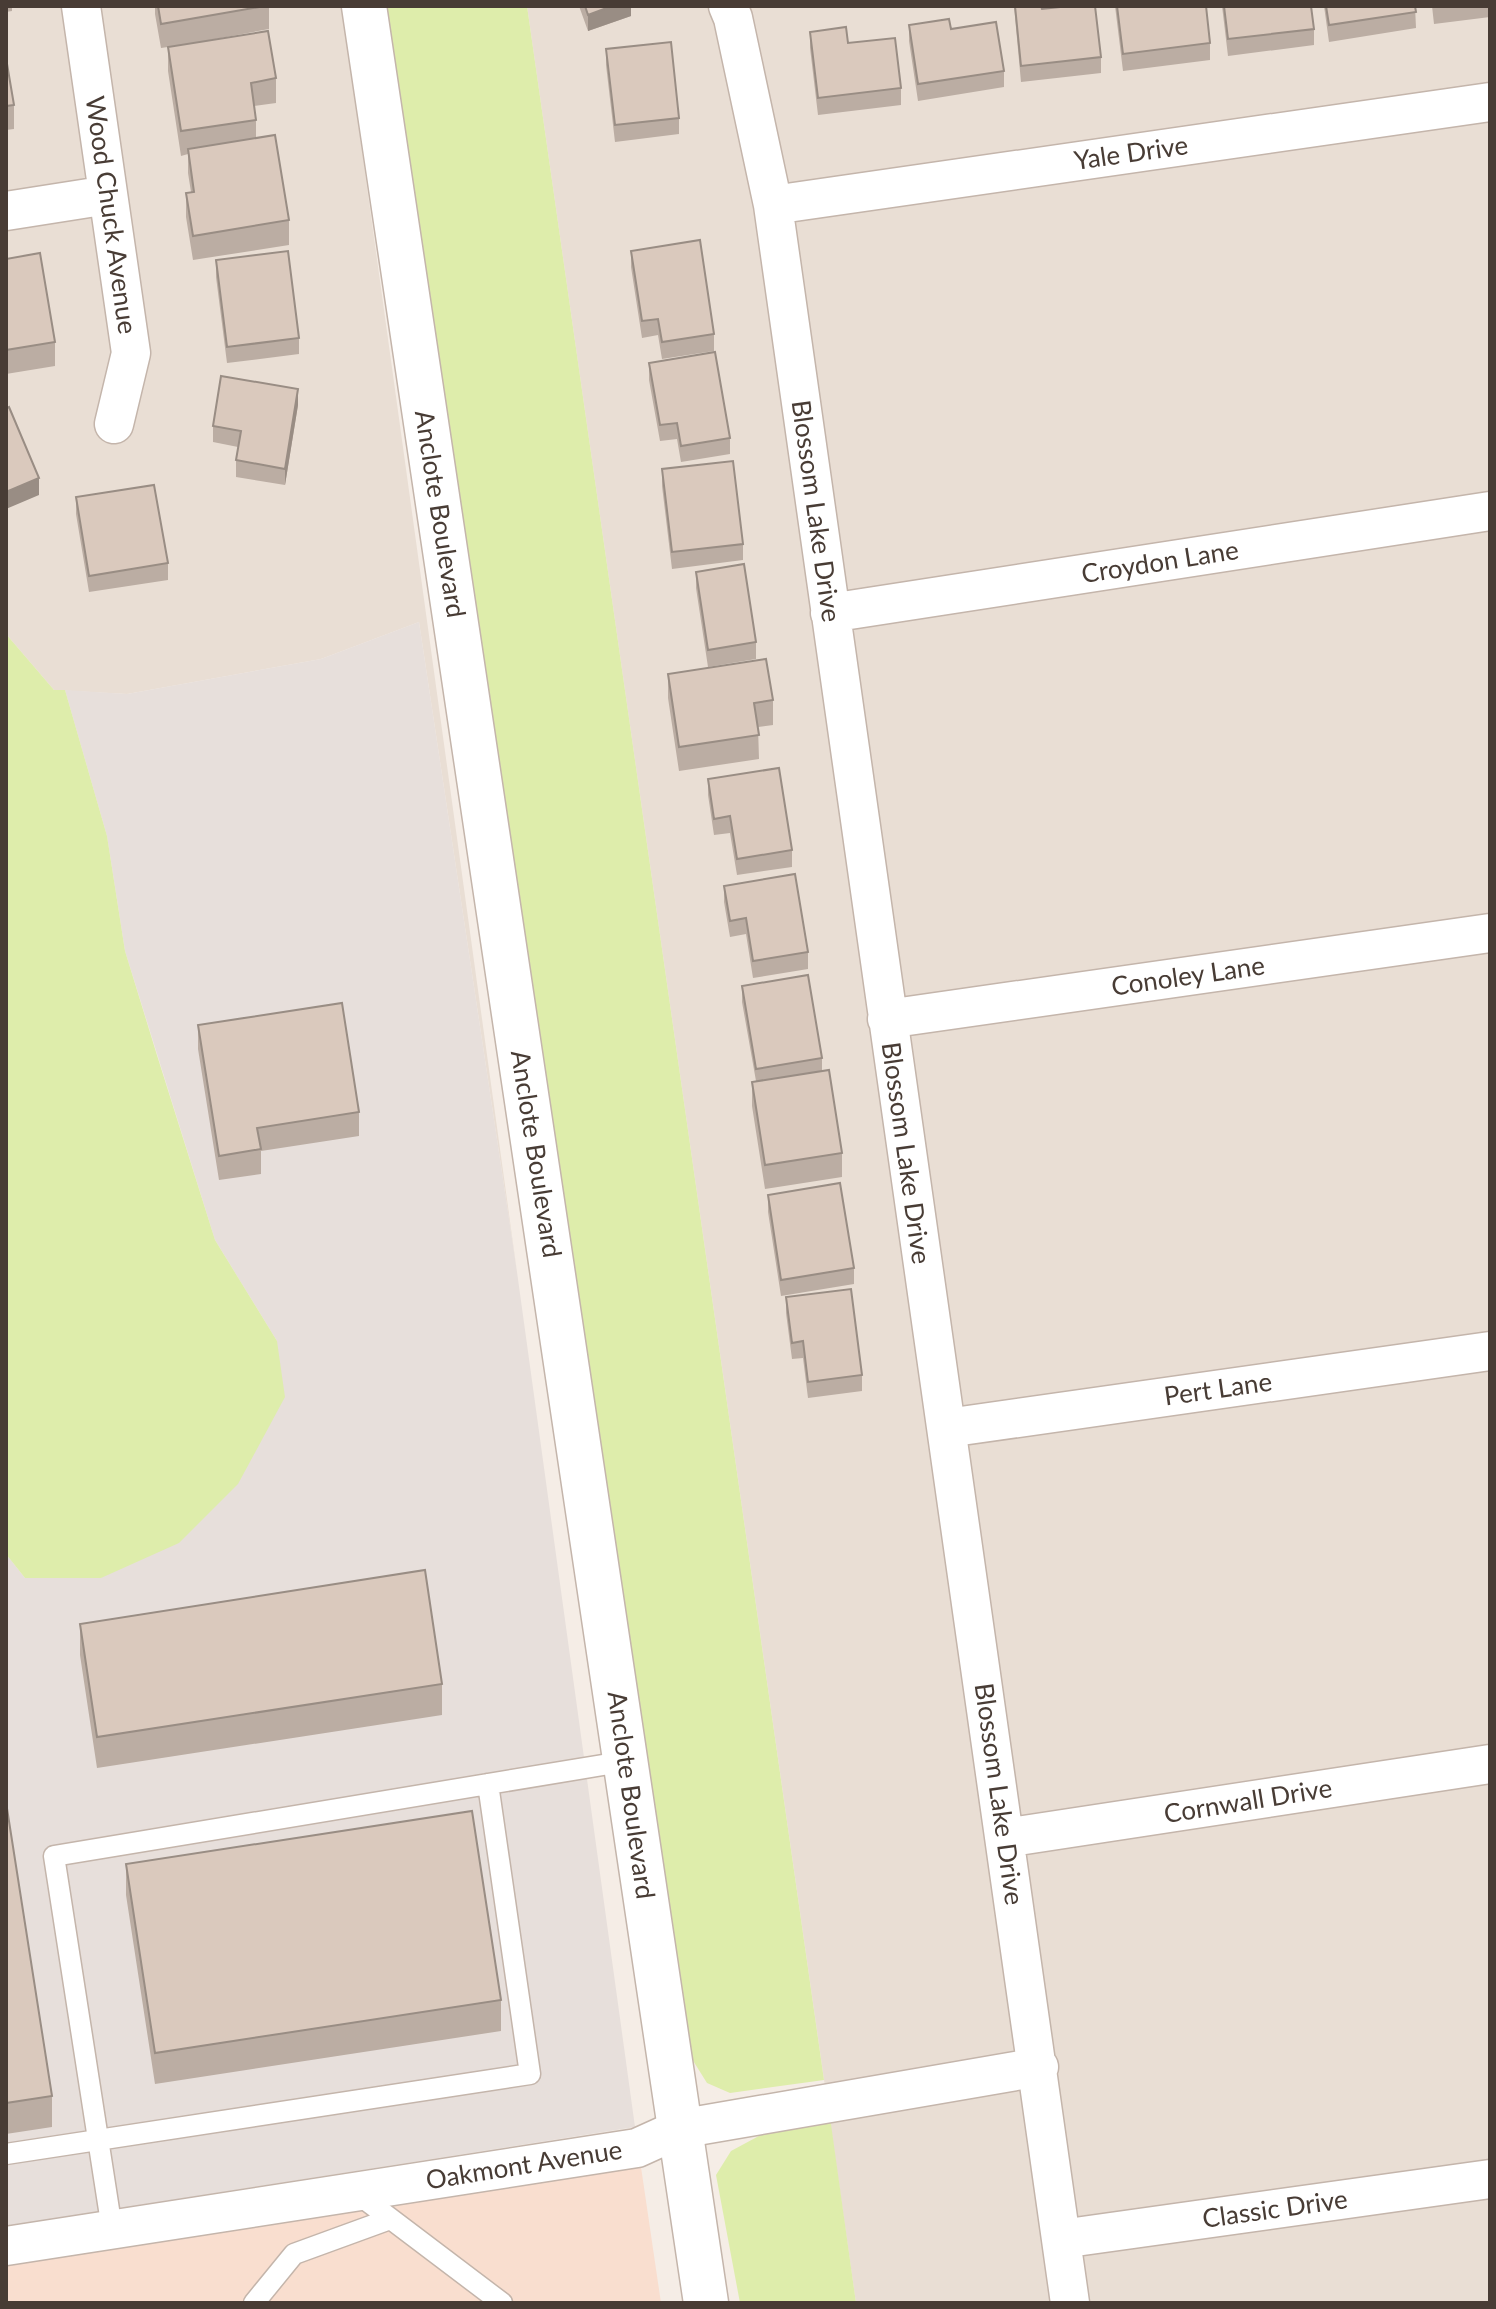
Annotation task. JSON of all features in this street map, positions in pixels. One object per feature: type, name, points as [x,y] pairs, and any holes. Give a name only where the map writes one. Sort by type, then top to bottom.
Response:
[{"type":"street","name":"Wood Chuck Avenue","points":[[81,6],[131,353],[114,424]]},
{"type":"street","name":"Anclote Boulevard","points":[[364,6],[706,2303]]},
{"type":"street","name":"Blossom Lake Drive","points":[[728,6],[773,205],[1070,2303]]},
{"type":"street","name":"Yale Drive","points":[[773,205],[1490,102]]},
{"type":"street","points":[[6,211],[108,195]]},
{"type":"street","name":"Croydon Lane","points":[[830,613],[1490,511]]},
{"type":"street","name":"Conoley Lane","points":[[887,1019],[1490,933]]},
{"type":"street","name":"Pert Lane","points":[[947,1428],[1490,1351]]},
{"type":"street","name":"Cornwall Drive","points":[[1005,1838],[1490,1764]]},
{"type":"street","name":"Oakmont Avenue","points":[[6,2246],[637,2148],[679,2129],[1039,2067]]},
{"type":"street","name":"Classic Drive","points":[[1061,2239],[1490,2179]]},
{"type":"lane","points":[[112,2229],[54,1856],[627,1761]]},
{"type":"lane","points":[[6,2154],[530,2074],[488,1784]]},
{"type":"lane","points":[[354,2191],[502,2303]]},
{"type":"lane","points":[[254,2303],[294,2254],[390,2219]]},
{"type":"shaded area","points":[[6,6],[342,6],[517,1272],[419,622],[321,659],[127,694],[54,690],[6,634]]},
{"type":"shaded area","points":[[527,6],[1490,6],[1490,2303],[856,2303]]},
{"type":"shaded area","points":[[419,622],[517,1272],[635,2127],[6,2226],[6,1554],[25,1578],[101,1578],[277,1341],[215,1240],[125,951],[107,836],[65,690],[127,694],[321,659]]},
{"type":"shaded area","points":[[641,2167],[661,2303],[6,2303],[6,2265]]},
{"type":"green space","points":[[382,6],[527,6],[824,2080],[730,2093],[707,2083],[692,2059]]},
{"type":"green space","points":[[6,634],[54,690],[65,690],[107,836],[125,951],[156,1052],[215,1240],[277,1341],[285,1397],[238,1484],[179,1543],[101,1578],[25,1578],[6,1554]]},
{"type":"green space","points":[[830,2117],[856,2303],[740,2303],[716,2175],[731,2151],[770,2130]]},
{"type":"building","points":[[158,6],[265,6],[161,24]]},
{"type":"building","points":[[585,6],[612,6],[588,15]]},
{"type":"building","points":[[1015,6],[1041,6],[1042,9],[1095,6],[1101,57],[1021,66]]},
{"type":"building","points":[[1117,6],[1206,6],[1210,43],[1123,54]]},
{"type":"building","points":[[1224,6],[1311,6],[1314,29],[1228,39]]},
{"type":"building","points":[[1326,6],[1415,6],[1416,12],[1329,25]]},
{"type":"building","points":[[949,19],[951,29],[996,22],[1004,71],[918,84],[909,25]]},
{"type":"building","points":[[846,27],[848,43],[895,38],[901,88],[818,98],[810,32]]},
{"type":"building","points":[[268,31],[276,78],[251,83],[256,120],[181,131],[168,47]]},
{"type":"building","points":[[671,42],[679,118],[615,125],[606,49]]},
{"type":"building","points":[[6,58],[14,105],[6,106]]},
{"type":"building","points":[[275,135],[289,220],[193,236],[186,193],[194,192],[188,149]]},
{"type":"building","points":[[700,240],[714,334],[662,342],[658,319],[642,321],[631,251]]},
{"type":"building","points":[[288,251],[299,338],[227,347],[216,260]]},
{"type":"building","points":[[40,253],[55,342],[6,350],[6,259]]},
{"type":"building","points":[[715,352],[730,438],[681,446],[677,423],[660,425],[649,363]]},
{"type":"building","points":[[221,376],[298,389],[285,469],[236,460],[241,431],[213,426]]},
{"type":"building","points":[[9,407],[39,478],[6,492],[6,409]]},
{"type":"building","points":[[733,461],[743,544],[672,552],[662,469]]},
{"type":"building","points":[[154,485],[168,563],[89,576],[76,497]]},
{"type":"building","points":[[744,564],[756,642],[708,650],[696,572]]},
{"type":"building","points":[[766,659],[773,700],[754,703],[759,735],[679,747],[668,674]]},
{"type":"building","points":[[779,768],[792,850],[737,859],[730,816],[714,819],[708,779]]},
{"type":"building","points":[[795,874],[808,952],[753,961],[746,918],[730,921],[724,886]]},
{"type":"building","points":[[808,975],[822,1058],[756,1069],[742,986]]},
{"type":"building","points":[[342,1003],[359,1112],[257,1128],[261,1149],[219,1156],[198,1025]]},
{"type":"building","points":[[829,1070],[842,1153],[765,1165],[752,1082]]},
{"type":"building","points":[[840,1183],[854,1268],[781,1280],[768,1195]]},
{"type":"building","points":[[851,1289],[862,1375],[808,1382],[803,1341],[792,1343],[786,1297]]},
{"type":"building","points":[[425,1570],[442,1684],[97,1737],[80,1624]]},
{"type":"building","points":[[6,1802],[52,2096],[6,2103]]},
{"type":"building","points":[[472,1811],[501,2000],[155,2053],[126,1864]]}]
